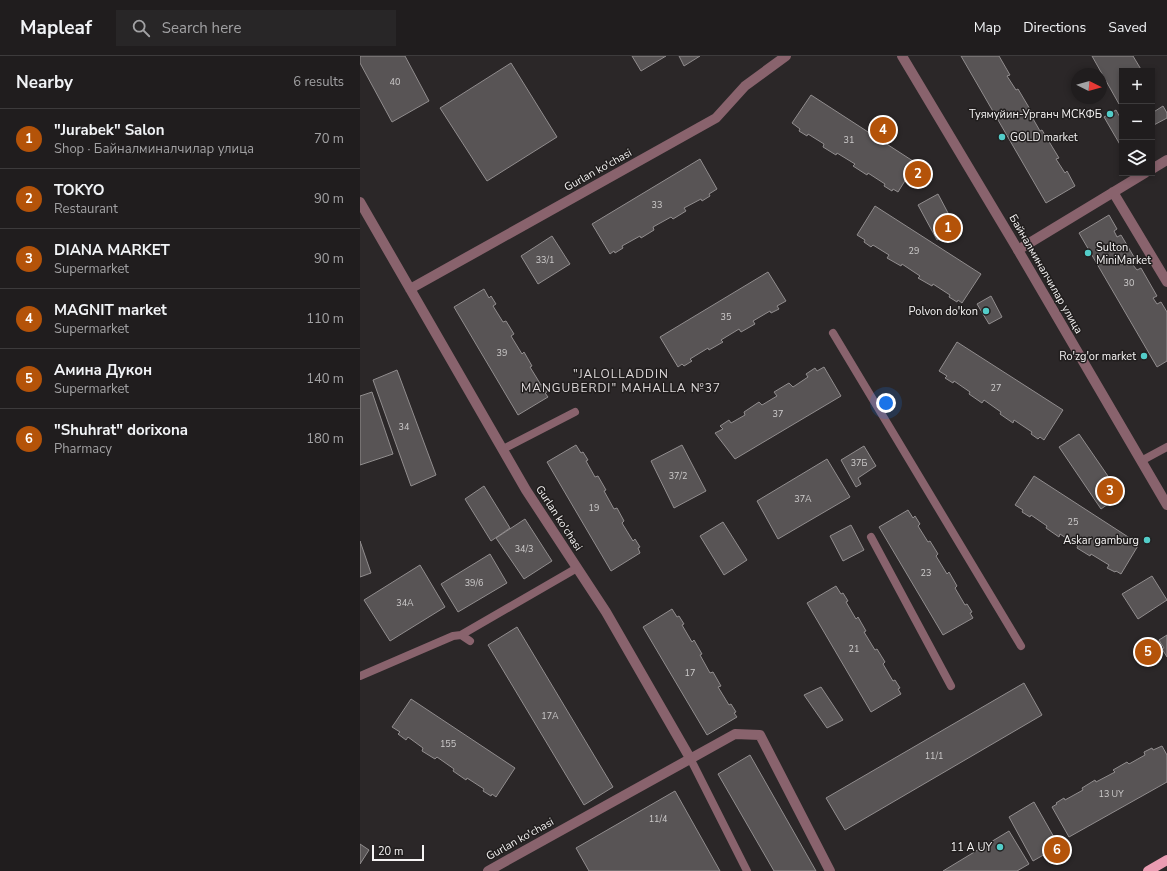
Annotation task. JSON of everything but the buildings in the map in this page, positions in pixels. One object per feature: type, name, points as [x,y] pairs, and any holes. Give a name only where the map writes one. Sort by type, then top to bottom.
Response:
[{"type":"main road","points":[[1148,871],[1167,860]]},
{"type":"street","name":"Gurlan ko'chasi","points":[[410,289],[716,118],[745,86],[786,56]]},
{"type":"street","name":"Байналминалчилар улица","points":[[902,56],[1018,250],[1167,505]]},
{"type":"street","points":[[1155,167],[1167,160]]},
{"type":"street","points":[[1018,250],[1140,176]]},
{"type":"street","points":[[1113,192],[1167,282]]},
{"type":"street","name":"Gurlan ko'chasi","points":[[360,202],[526,490],[606,612],[690,758]]},
{"type":"street","name":"Gurlan ko'chasi","points":[[488,871],[735,734],[760,735],[830,871]]},
{"type":"lane","points":[[833,333],[1021,646]]},
{"type":"lane","points":[[503,449],[575,412]]},
{"type":"lane","points":[[1141,461],[1167,447]]},
{"type":"lane","points":[[871,537],[951,686]]},
{"type":"lane","points":[[360,676],[453,636],[460,635],[577,568]]},
{"type":"lane","points":[[460,635],[470,641]]},
{"type":"lane","points":[[690,758],[747,871]]},
{"type":"place","name":"Туямуйин-Урганч МСКФБ","points":[[1110,114]]},
{"type":"place","name":"MAGNIT market","points":[[883,130]]},
{"type":"place","name":"GOLD market","points":[[1002,137]]},
{"type":"place","name":"TOKYO","points":[[918,174]]},
{"type":"place","name":"\"Jurabek\" Salon","points":[[948,228]]},
{"type":"place","name":"Sulton MiniMarket","points":[[1088,253]]},
{"type":"place","name":"Polvon do'kon","points":[[986,311]]},
{"type":"place","name":"Ro'zg'or market","points":[[1144,356]]},
{"type":"place","name":"DIANA MARKET","points":[[1110,491]]},
{"type":"place","name":"Askar gamburg","points":[[1147,540]]},
{"type":"place","name":"Амина Дукон","points":[[1148,652]]},
{"type":"place","name":"11 A UY","points":[[1000,847]]},
{"type":"place","name":"\"Shuhrat\" dorixona","points":[[1057,850]]},
{"type":"district","name":"\"JALOLLADDIN MANGUBERDI\" MAHALLA №37","points":[[621,381]]}]
